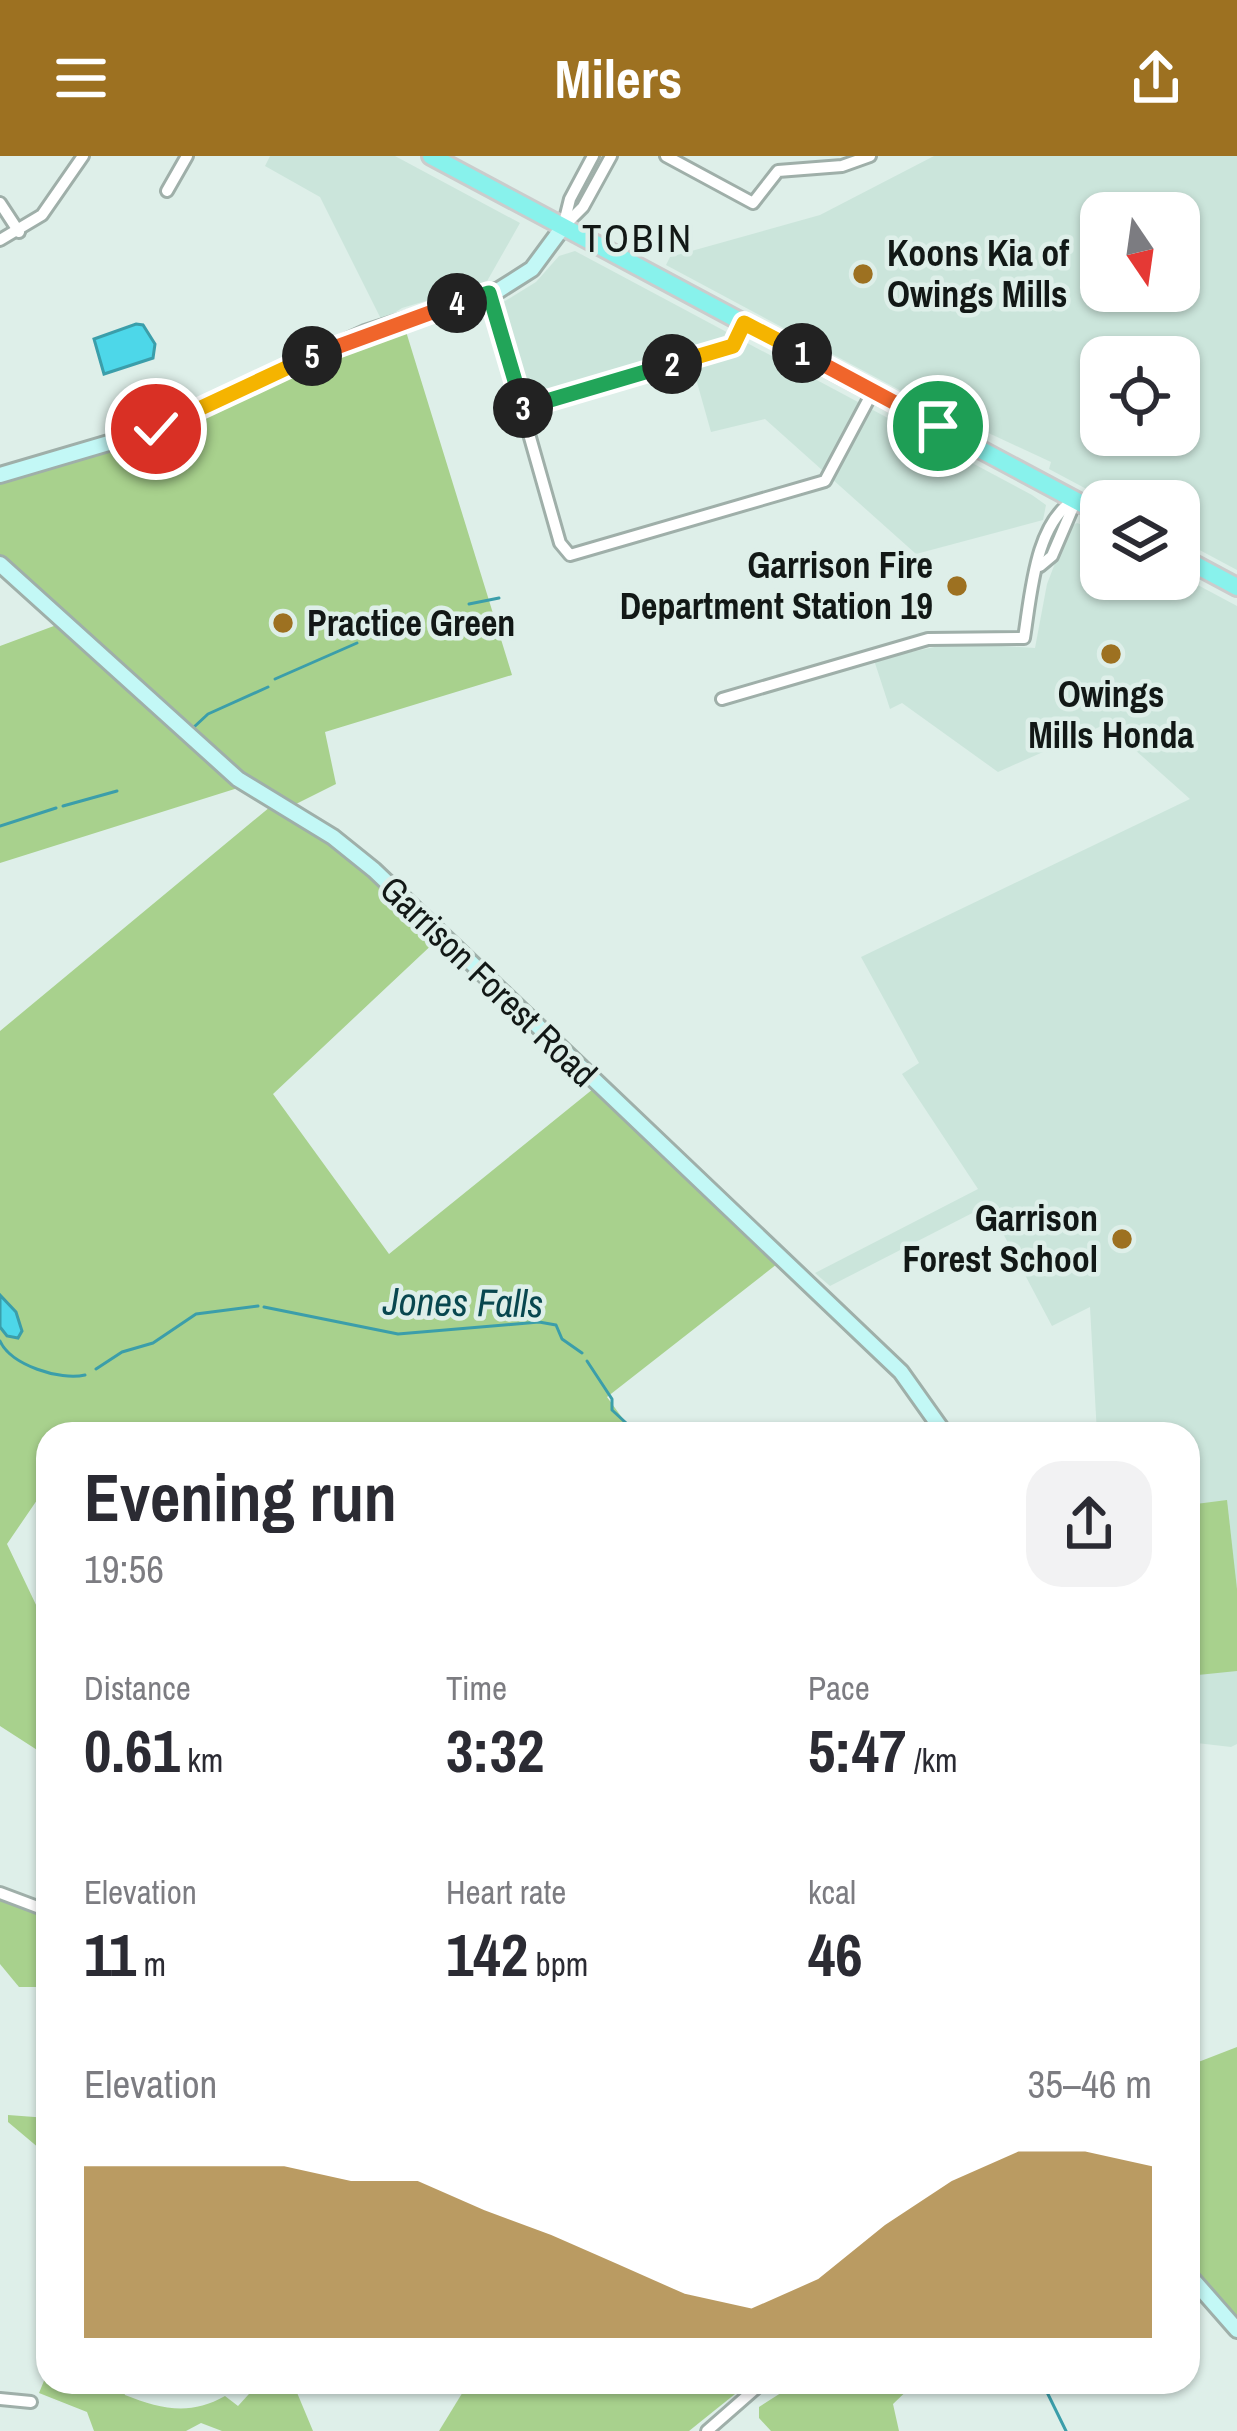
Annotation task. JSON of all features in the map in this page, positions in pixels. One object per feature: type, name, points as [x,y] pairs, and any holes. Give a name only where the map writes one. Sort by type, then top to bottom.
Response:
[{"type":"main road","points":[[431,156],[1080,502]]},
{"type":"main road","points":[[0,476],[156,429],[365,333],[489,293],[527,274],[563,227]]},
{"type":"main road","name":"Garrison Forest Road","points":[[0,564],[238,779],[333,837],[374,870],[902,1372],[937,1422]]},
{"type":"main road","points":[[1200,567],[1237,587]]},
{"type":"main road","points":[[1200,2288],[1237,2330]]},
{"type":"street","points":[[0,240],[19,232],[52,205],[83,156]]},
{"type":"street","points":[[167,191],[187,156]]},
{"type":"street","points":[[563,227],[569,199],[593,156]]},
{"type":"street","points":[[563,227],[583,207],[610,156]]},
{"type":"street","points":[[666,156],[753,203],[778,171],[842,166],[870,156]]},
{"type":"street","points":[[0,203],[19,232]]},
{"type":"street","points":[[489,293],[560,543],[570,555],[825,481],[873,392]]},
{"type":"street","points":[[522,408],[733,346],[744,323]]},
{"type":"street","points":[[722,699],[928,639],[1024,638],[1057,510],[1076,500]]},
{"type":"street","points":[[0,1893],[36,1906]]},
{"type":"street","points":[[707,2431],[750,2394]]},
{"type":"street","points":[[0,2399],[32,2402]]},
{"type":"shaded area","points":[[270,156],[395,156],[520,223],[486,283],[402,308],[382,321],[320,197],[265,166]]},
{"type":"shaded area","points":[[934,156],[1237,156],[1237,570],[1200,550],[1200,480],[1080,480],[1080,486],[1049,469],[1051,462],[920,401],[666,265],[670,257],[820,215]]},
{"type":"shaded area","points":[[575,251],[1032,495],[1046,505],[1043,520],[916,554],[765,419],[711,432],[689,354],[527,398],[497,306],[536,282],[559,256]]},
{"type":"shaded area","name":"Garrison Forest School","points":[[1077,523],[1080,600],[1200,600],[1200,586],[1237,606],[1237,1744],[1231,1747],[1200,1743],[1200,1422],[1096,1422],[1090,1307],[1052,1326],[988,1205],[830,1286],[815,1273],[978,1189],[902,1074],[919,1063],[861,957],[1190,799],[1106,724],[998,772],[902,703],[890,709],[874,660],[953,643],[1035,648],[1047,584],[1069,527]]},
{"type":"green space","points":[[404,325],[512,675],[325,732],[336,784],[282,811],[348,854],[438,939],[273,1094],[389,1254],[593,1089],[777,1264],[607,1397],[625,1422],[36,1422],[36,1502],[7,1544],[36,1605],[36,1749],[0,1726],[0,1031],[270,807],[241,787],[0,863],[0,646],[70,620],[0,559],[0,481],[158,434]]},
{"type":"green space","points":[[1227,1500],[1237,1589],[1237,1671],[1200,1675],[1200,1503]]},
{"type":"green space","points":[[0,1896],[36,1911],[36,1987],[19,1987],[0,1964]]},
{"type":"green space","points":[[1237,2047],[1237,2323],[1200,2281],[1200,2061]]},
{"type":"green space","points":[[8,2115],[36,2117],[36,2146],[8,2122]]},
{"type":"green space","points":[[42,2394],[125,2394],[151,2404],[187,2408],[225,2396],[238,2406],[249,2394],[298,2394],[313,2431],[222,2431],[201,2423],[186,2431],[94,2431],[87,2412]]},
{"type":"green space","points":[[462,2394],[735,2394],[689,2431],[439,2431]]},
{"type":"green space","points":[[779,2394],[903,2394],[893,2404],[899,2431],[771,2431],[759,2418],[759,2407]]},
{"type":"water","points":[[143,325],[155,344],[153,358],[104,374],[94,339]]},
{"type":"water","points":[[0,1295],[16,1312],[22,1331],[18,1338],[7,1336],[0,1327]]},
{"type":"waterway","points":[[469,604],[499,598]]},
{"type":"waterway","points":[[275,679],[357,643]]},
{"type":"waterway","points":[[194,727],[208,714],[268,687]]},
{"type":"waterway","points":[[63,806],[117,791]]},
{"type":"waterway","points":[[0,826],[56,808]]},
{"type":"waterway","name":"Jones Falls","points":[[96,1369],[122,1352],[153,1343],[196,1314],[258,1306]]},
{"type":"waterway","name":"Jones Falls","points":[[264,1307],[398,1334],[539,1322],[556,1325],[562,1339],[582,1353]]},
{"type":"waterway","name":"Jones Falls","points":[[0,1341],[14,1357],[37,1369],[63,1376],[85,1375]]},
{"type":"waterway","name":"Jones Falls","points":[[587,1361],[612,1399],[612,1410],[625,1422]]},
{"type":"waterway","name":"Jones Falls","points":[[1048,2394],[1066,2431]]},
{"type":"place","name":"Koons Kia of Owings Mills","points":[[863,274]]},
{"type":"place","name":"Garrison Fire Department Station 19","points":[[957,586]]},
{"type":"place","name":"Practice Green","points":[[283,623]]},
{"type":"place","name":"Owings Mills Honda","points":[[1111,654]]},
{"type":"place","name":"Garrison Forest School","points":[[1122,1239]]},
{"type":"district","name":"TOBIN","points":[[638,238]]},
{"type":"route","points":[[156,429],[333,346],[489,293],[522,408],[733,346],[744,323],[938,426]]}]
